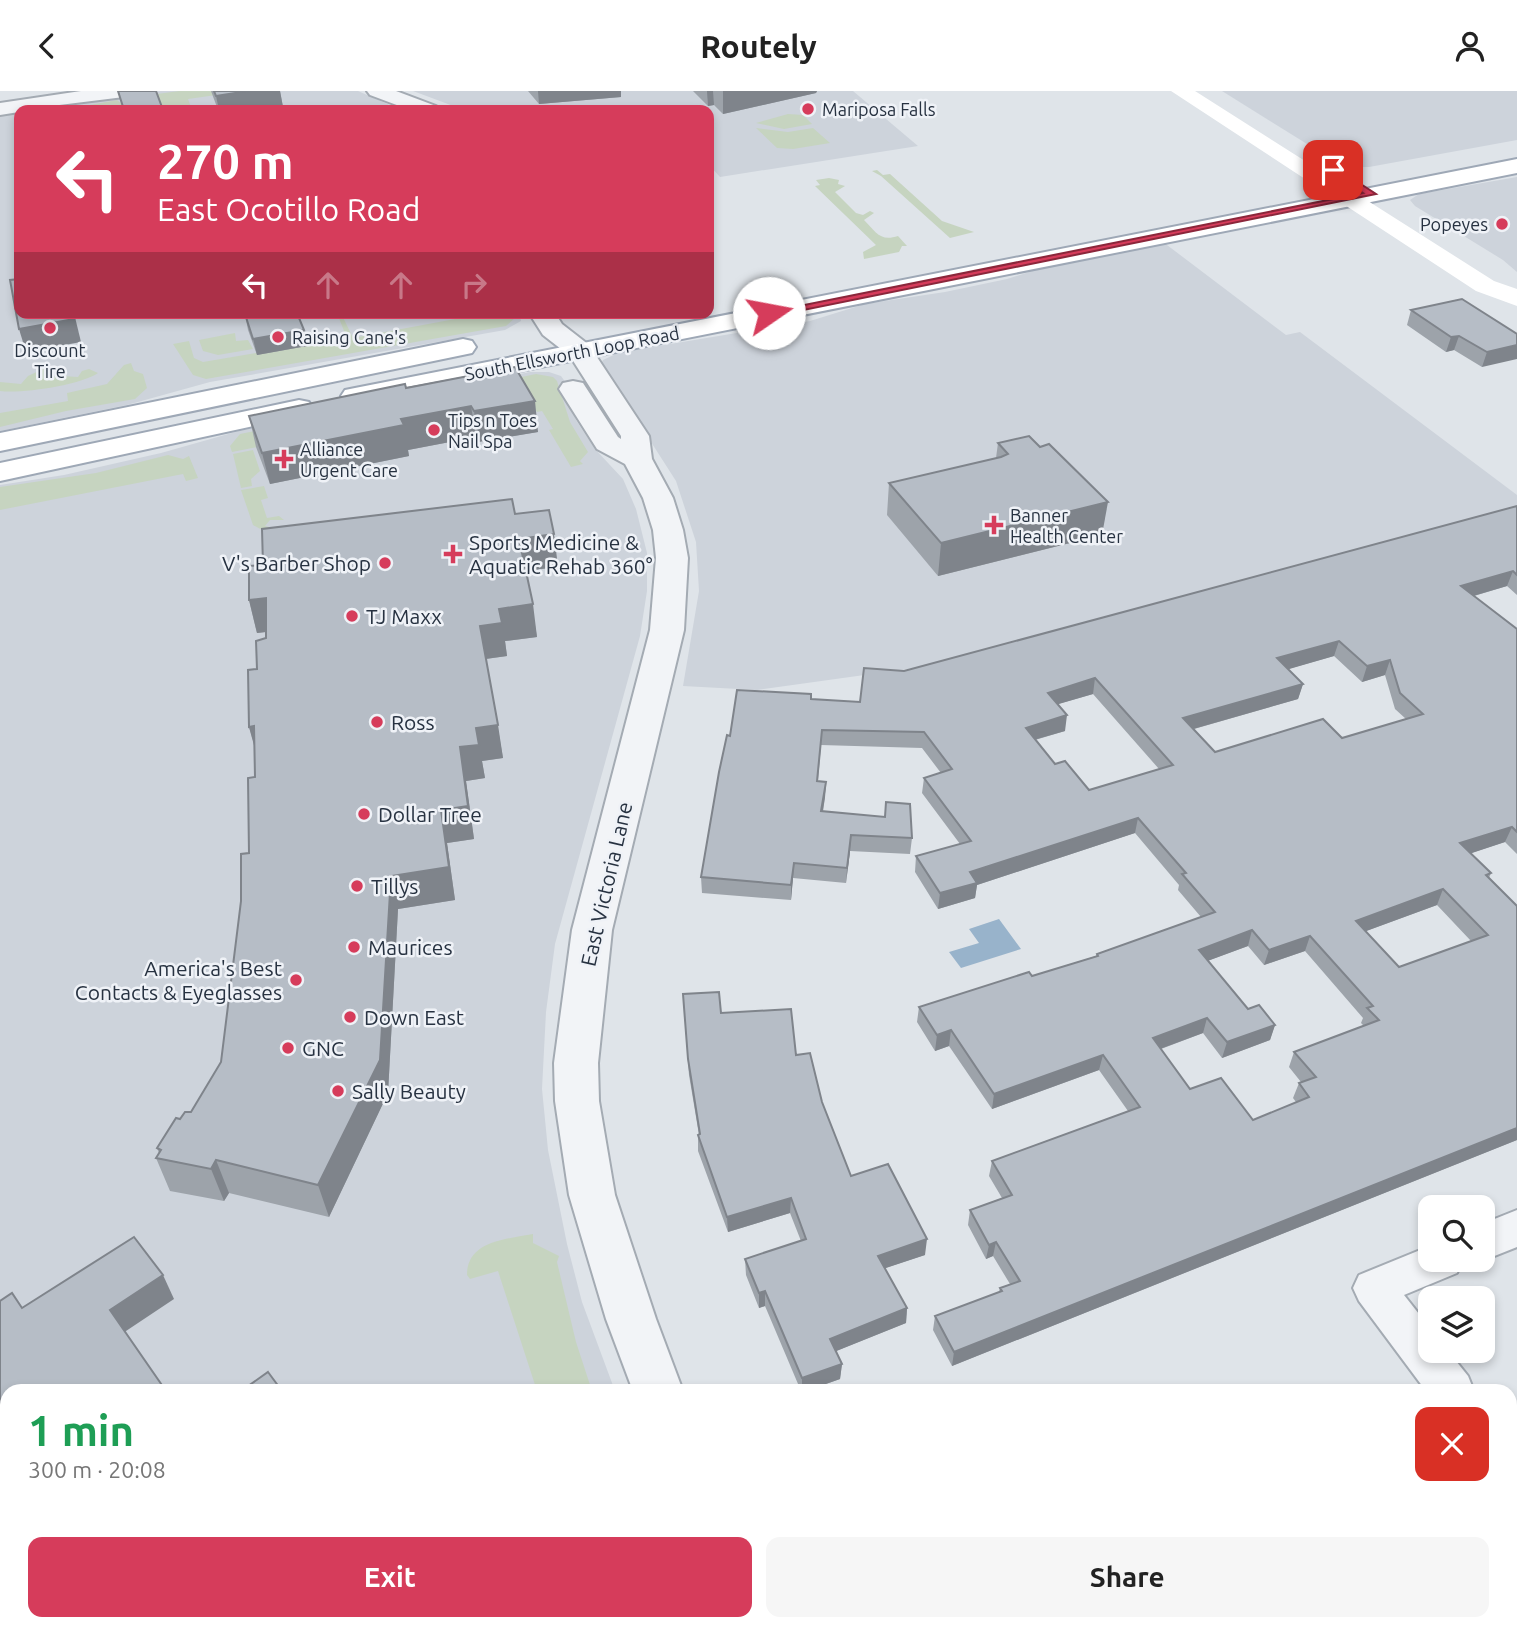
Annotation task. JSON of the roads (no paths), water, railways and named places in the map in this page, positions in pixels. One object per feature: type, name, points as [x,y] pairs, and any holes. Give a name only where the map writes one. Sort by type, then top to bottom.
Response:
[{"type":"main road","points":[[1181,91],[1348,189]]},
{"type":"main road","points":[[1209,91],[1485,286],[1517,297]]},
{"type":"main road","name":"South Ellsworth Loop Road","points":[[714,308],[1348,189],[1517,147]]},
{"type":"main road","name":"South Ellsworth Loop Road","points":[[796,283],[1348,189],[1517,166]]},
{"type":"main road","name":"South Ellsworth Loop Road","points":[[0,472],[557,337],[653,319]]},
{"type":"main road","name":"South Ellsworth Loop Road","points":[[524,335],[557,337],[581,324]]},
{"type":"main road","name":"South Ellsworth Loop Road","points":[[0,442],[487,342]]},
{"type":"street","points":[[0,100],[65,91]]},
{"type":"street","points":[[28,105],[124,91]]},
{"type":"street","points":[[377,91],[415,105]]},
{"type":"street","name":"East Victoria Lane","points":[[557,337],[607,443],[637,459],[658,498],[668,530],[672,583],[667,630],[592,930],[576,1063],[577,1101],[592,1195],[631,1319],[655,1384]]},
{"type":"street","points":[[1495,1238],[1517,1229]]},
{"type":"street","points":[[1418,1270],[1374,1288],[1447,1384]]},
{"type":"water","points":[[999,919],[1021,949],[961,968],[949,952],[979,943],[969,929]]},
{"type":"place","name":"Mariposa Falls","points":[[808,109]]},
{"type":"place","name":"Popeyes","points":[[1502,224]]},
{"type":"place","name":"Discount Tire","points":[[50,328]]},
{"type":"place","name":"Raising Cane's","points":[[278,337]]},
{"type":"place","name":"Tips n Toes Nail Spa","points":[[434,430]]},
{"type":"place","name":"Alliance Urgent Care","points":[[284,459]]},
{"type":"place","name":"Banner Health Center","points":[[994,525]]},
{"type":"place","name":"Sports Medicine & Aquatic Rehab 360°","points":[[453,554]]},
{"type":"place","name":"V's Barber Shop","points":[[385,563]]},
{"type":"place","name":"TJ Maxx","points":[[352,616]]},
{"type":"place","name":"Ross","points":[[377,722]]},
{"type":"place","name":"Dollar Tree","points":[[364,814]]},
{"type":"place","name":"Tillys","points":[[357,886]]},
{"type":"place","name":"Maurices","points":[[354,947]]},
{"type":"place","name":"America's Best Contacts & Eyeglasses","points":[[296,980]]},
{"type":"place","name":"Down East","points":[[350,1017]]},
{"type":"place","name":"GNC","points":[[288,1048]]},
{"type":"place","name":"Sally Beauty","points":[[338,1091]]}]
